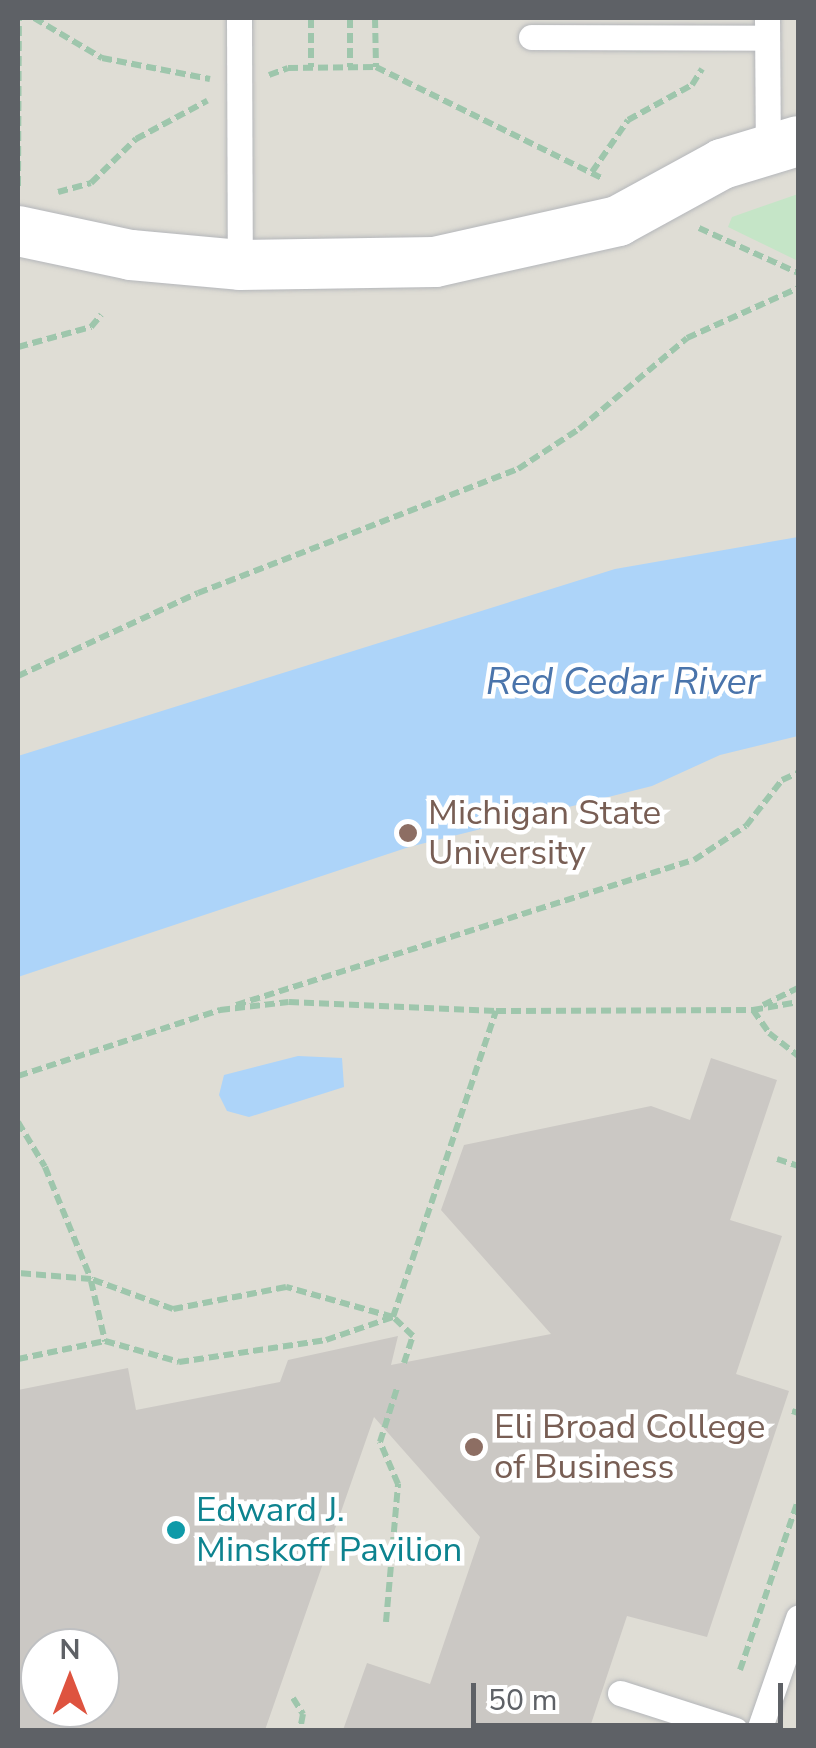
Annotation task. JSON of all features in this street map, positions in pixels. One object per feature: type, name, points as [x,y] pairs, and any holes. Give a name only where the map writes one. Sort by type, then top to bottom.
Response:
[{"type":"street","points":[[18,231],[131,255],[240,265],[435,262],[587,231],[783,144]]},
{"type":"lane","points":[[240,18],[240,265]]},
{"type":"lane","points":[[531,38],[702,37],[767,28],[783,144]]},
{"type":"lane","points":[[759,1730],[798,1618]]},
{"type":"lane","points":[[620,1693],[728,1728]]},
{"type":"path","points":[[19,18],[18,187],[58,192],[91,183],[136,139],[240,85],[311,67],[376,67],[592,172],[648,206],[798,273]]},
{"type":"path","points":[[34,18],[102,58],[240,85]]},
{"type":"path","points":[[311,18],[311,67]]},
{"type":"path","points":[[350,18],[350,67]]},
{"type":"path","points":[[375,18],[376,67]]},
{"type":"path","points":[[592,172],[628,120],[702,74],[702,37]]},
{"type":"path","points":[[18,676],[198,593],[518,469],[579,429],[687,338],[798,288]]},
{"type":"path","points":[[18,348],[91,327],[100,315]]},
{"type":"path","points":[[18,1076],[694,860],[746,826],[782,780],[798,773]]},
{"type":"path","points":[[753,1010],[798,988]]},
{"type":"path","points":[[220,1010],[289,1002],[496,1011],[753,1010],[798,1002]]},
{"type":"path","points":[[753,1010],[798,1056]]},
{"type":"path","points":[[393,1317],[496,1011]]},
{"type":"path","points":[[18,1122],[45,1167],[91,1280],[105,1340]]},
{"type":"path","points":[[777,1159],[798,1166]]},
{"type":"path","points":[[18,1273],[91,1280],[173,1308],[286,1287],[393,1317],[413,1336],[404,1363]]},
{"type":"path","points":[[18,1359],[105,1340],[180,1362],[326,1340],[393,1317]]},
{"type":"path","points":[[386,1622],[398,1484],[380,1442],[397,1388]]},
{"type":"path","points":[[728,1728],[798,1502]]},
{"type":"path","points":[[293,1698],[304,1714],[300,1730]]},
{"type":"shaded area","name":"Michigan State University","points":[[18,18],[798,18],[798,1730],[18,1730]]},
{"type":"green space","points":[[798,194],[798,261],[728,227],[732,217]]},
{"type":"water","name":"Red Cedar River","points":[[798,537],[798,736],[720,755],[652,786],[409,847],[18,977],[18,756],[615,569]]},
{"type":"water","points":[[298,1056],[342,1058],[344,1087],[249,1117],[227,1111],[219,1095],[224,1075]]},
{"type":"building","points":[[711,1058],[777,1080],[730,1220],[782,1236],[736,1374],[789,1391],[707,1637],[627,1616],[589,1730],[343,1730],[367,1663],[430,1684],[480,1537],[374,1417],[265,1730],[18,1730],[18,1390],[128,1368],[136,1410],[280,1382],[288,1360],[398,1336],[391,1365],[551,1334],[441,1210],[464,1145],[651,1106],[690,1120]]},
{"type":"place","name":"Michigan State University","points":[[408,833]]},
{"type":"place","name":"Eli Broad College of Business","points":[[474,1447]]},
{"type":"place","name":"Edward J. Minskoff Pavilion","points":[[176,1530]]}]
